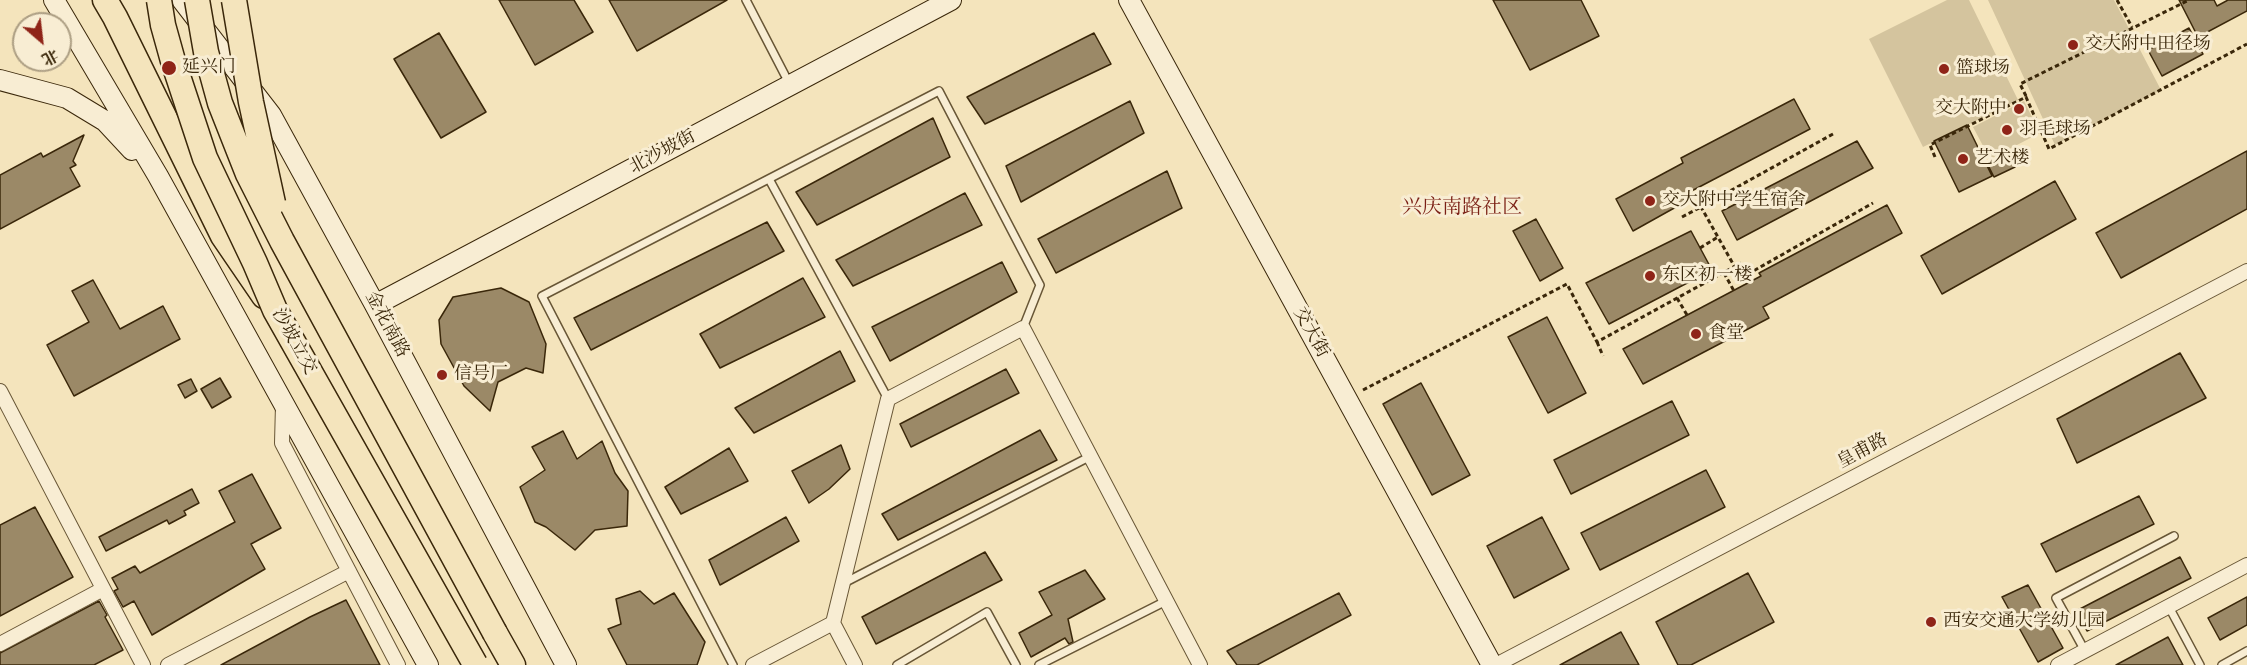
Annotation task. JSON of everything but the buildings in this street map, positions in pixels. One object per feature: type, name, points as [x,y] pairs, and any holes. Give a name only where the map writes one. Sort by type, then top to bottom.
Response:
[{"type":"highway","points":[[93,0],[137,62]]},
{"type":"highway","points":[[105,0],[222,236],[275,310]]},
{"type":"highway","name":"沙坡立交","points":[[159,0],[173,62],[205,158],[275,310],[475,664]]},
{"type":"highway","points":[[197,0],[220,103],[248,174],[282,241],[513,665]]},
{"type":"highway","points":[[234,0],[239,41],[251,102],[282,241]]},
{"type":"main road","points":[[54,0],[74,38],[158,176],[428,665]]},
{"type":"main road","name":"金花南路","points":[[182,0],[271,115],[375,305],[566,665]]},
{"type":"main road","points":[[225,0],[234,36],[271,115]]},
{"type":"main road","name":"北沙坡街","points":[[375,305],[951,0]]},
{"type":"main road","name":"交大街","points":[[1129,0],[1494,665]]},
{"type":"main road","points":[[0,80],[67,98],[105,122],[158,176]]},
{"type":"street","name":"皇甫路","points":[[1494,665],[2247,271]]},
{"type":"street","points":[[855,665],[833,623],[888,399],[1023,328],[1200,665]]},
{"type":"street","points":[[0,391],[143,665]]},
{"type":"street","points":[[283,403],[282,443],[398,665]]},
{"type":"street","points":[[2058,665],[2247,565]]},
{"type":"street","points":[[168,665],[349,571]]},
{"type":"street","points":[[0,644],[103,589]]},
{"type":"street","points":[[753,665],[833,623]]},
{"type":"lane","points":[[746,0],[791,86]]},
{"type":"lane","points":[[733,665],[542,296],[939,92],[1040,285],[1023,328]]},
{"type":"lane","points":[[769,179],[888,399]]},
{"type":"lane","points":[[842,584],[1091,456]]},
{"type":"lane","points":[[2085,651],[2056,598],[2174,536]]},
{"type":"lane","points":[[1040,665],[1166,601]]},
{"type":"lane","points":[[2169,607],[2200,665]]},
{"type":"lane","points":[[897,665],[987,612],[1016,665]]},
{"type":"lane","points":[[2222,665],[2247,651]]},
{"type":"path","points":[[2117,0],[2133,28]]},
{"type":"path","points":[[2189,0],[2020,84],[2049,149],[2247,44]]},
{"type":"path","points":[[1935,157],[1930,145],[2026,97]]},
{"type":"path","points":[[1682,217],[1833,134]]},
{"type":"path","points":[[1701,207],[1741,278],[1873,203]]},
{"type":"path","points":[[1700,248],[1718,237]]},
{"type":"path","points":[[1597,342],[1742,263]]},
{"type":"path","points":[[1724,273],[1734,291]]},
{"type":"path","points":[[1346,399],[1567,284],[1603,356]]},
{"type":"path","points":[[1677,298],[1687,315]]},
{"type":"shaded area","name":"篮球场","points":[[1947,0],[1969,0],[2018,100],[1923,147],[1869,39]]},
{"type":"shaded area","name":"交大附中田径场","points":[[1988,0],[2114,0],[2161,90],[2055,145]]},
{"type":"shaded area","name":"羽毛球场","points":[[2024,101],[2040,133],[1990,159],[1973,127]]},
{"type":"place","name":"交大附中田径场","points":[[2073,45]]},
{"type":"place","name":"延兴门","points":[[169,68]]},
{"type":"place","name":"篮球场","points":[[1944,69]]},
{"type":"place","name":"交大附中","points":[[2019,109]]},
{"type":"place","name":"羽毛球场","points":[[2007,130]]},
{"type":"place","name":"艺术楼","points":[[1963,159]]},
{"type":"place","name":"交大附中学生宿舍","points":[[1650,201]]},
{"type":"place","name":"东区初一楼","points":[[1650,276]]},
{"type":"place","name":"食堂","points":[[1696,334]]},
{"type":"place","name":"信号厂","points":[[442,375]]},
{"type":"place","name":"西安交通大学幼儿园","points":[[1931,622]]},
{"type":"district","name":"兴庆南路社区","points":[[1462,209]]}]
